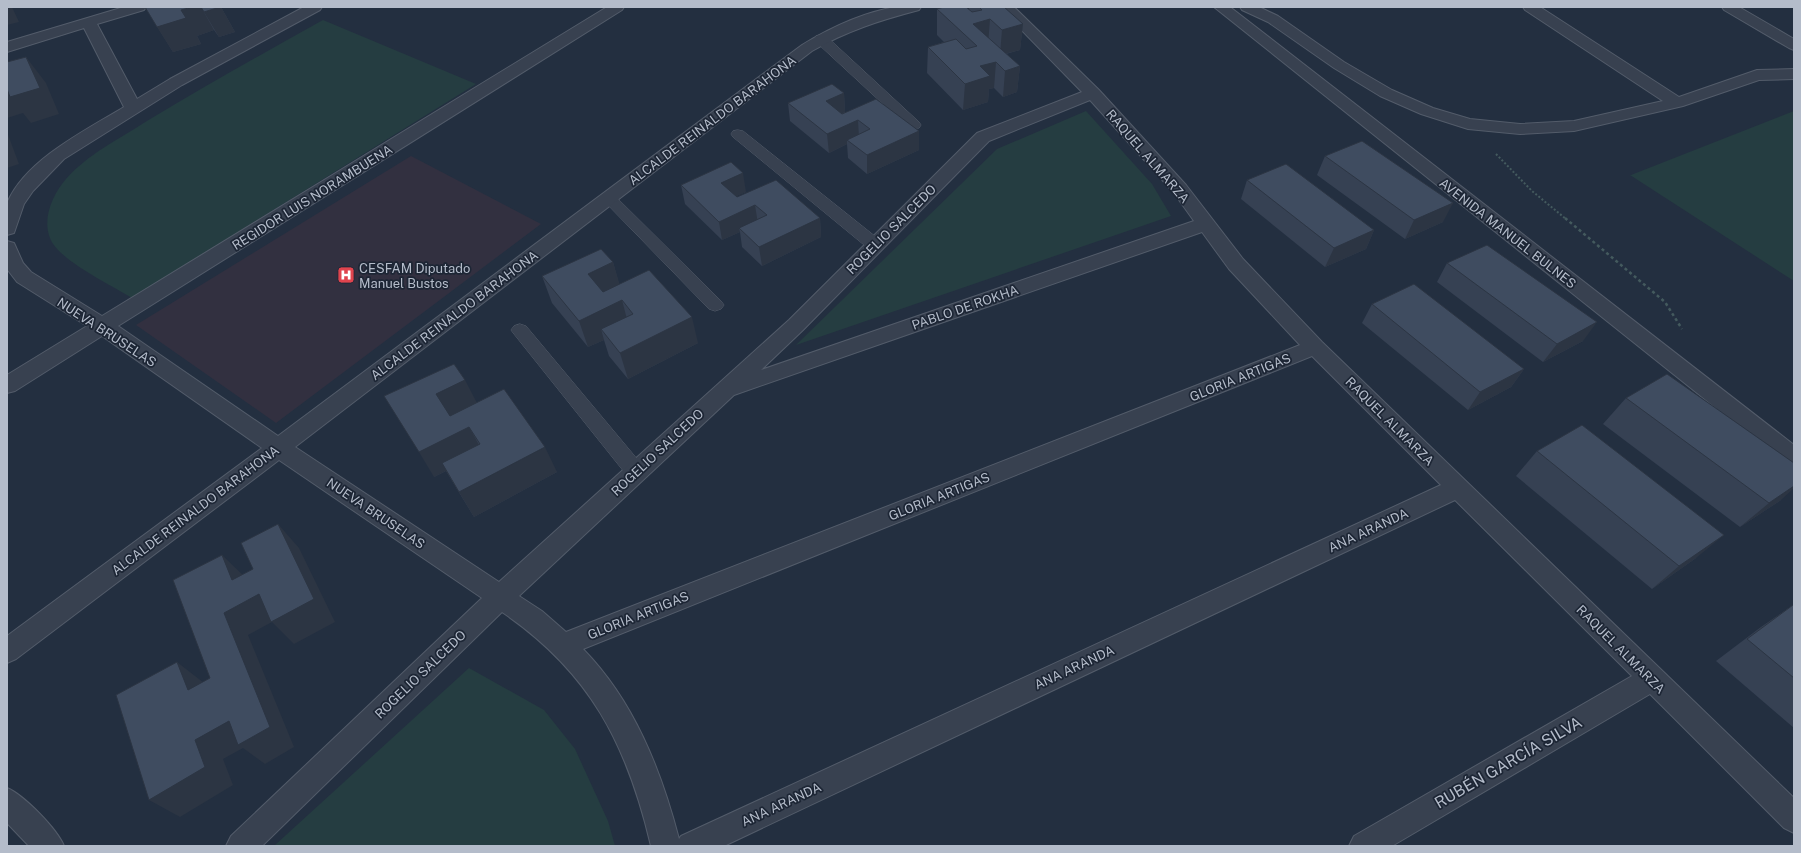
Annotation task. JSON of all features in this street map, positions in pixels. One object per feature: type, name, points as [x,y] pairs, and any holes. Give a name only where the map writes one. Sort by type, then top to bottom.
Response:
[{"type":"street","points":[[7,47],[139,7]]},
{"type":"street","points":[[7,229],[8,220],[15,204],[26,187],[58,155],[176,82],[315,7]]},
{"type":"street","name":"REGIDOR LUIS NORAMBUENA","points":[[7,385],[617,7]]},
{"type":"street","name":"ALCALDE REINALDO BARAHONA","points":[[7,651],[279,448],[807,48],[821,39],[846,27],[914,7]]},
{"type":"street","name":"RAQUEL ALMARZA","points":[[1006,7],[1093,93],[1180,189],[1236,264],[1315,347],[1794,818]]},
{"type":"street","name":"AVENIDA MANUEL BULNES","points":[[1221,7],[1794,458]]},
{"type":"street","points":[[1247,7],[1273,19],[1339,65],[1386,93],[1427,112],[1468,124],[1520,128],[1574,126],[1677,103],[1757,75],[1768,73],[1794,74]]},
{"type":"street","points":[[1530,7],[1677,103]]},
{"type":"street","points":[[1729,7],[1794,45]]},
{"type":"street","points":[[89,23],[133,108]]},
{"type":"street","name":"ROGELIO SALCEDO","points":[[241,846],[500,597],[796,325],[983,137],[1093,93]]},
{"type":"street","name":"PABLO DE ROKHA","points":[[724,390],[1205,224]]},
{"type":"street","name":"NUEVA BRUSELAS","points":[[7,247],[14,265],[24,277],[103,326],[279,448],[533,618],[563,645],[591,677],[617,714],[638,756],[656,803],[666,846]]},
{"type":"street","name":"GLORIA ARTIGAS","points":[[563,645],[1315,347]]},
{"type":"street","name":"ANA ARANDA","points":[[691,846],[1458,488]]},
{"type":"street","name":"RUBÉN GARCÍA SILVA","points":[[1364,846],[1652,679]]},
{"type":"street","points":[[7,802],[50,846]]},
{"type":"lane","points":[[821,39],[914,125]]},
{"type":"lane","points":[[738,134],[875,245]]},
{"type":"lane","points":[[609,198],[715,305]]},
{"type":"lane","points":[[520,330],[636,472]]},
{"type":"path","points":[[1468,124],[1532,191],[1665,302],[1685,335]]},
{"type":"shaded area","name":"CESFAM Diputado Manuel Bustos","points":[[411,156],[541,224],[276,423],[136,325]]},
{"type":"green space","points":[[323,20],[476,84],[132,298],[74,263],[63,255],[55,246],[50,238],[48,230],[47,222],[50,207],[61,185],[84,162],[104,147],[169,108]]},
{"type":"green space","points":[[1086,111],[1152,184],[1171,216],[796,345],[997,149]]},
{"type":"green space","points":[[1794,111],[1794,281],[1630,175],[1631,175]]},
{"type":"green space","points":[[469,668],[544,710],[575,749],[608,821],[615,846],[274,846]]},
{"type":"building","points":[[145,7],[192,7],[181,10],[186,18],[157,27]]},
{"type":"building","points":[[201,7],[220,7],[204,12]]},
{"type":"building","points":[[944,7],[966,7],[972,12],[982,10],[979,7],[1004,7],[1023,24],[1002,30],[990,19],[973,24],[1020,66],[1005,71],[996,62],[980,66],[990,76],[965,84],[928,47],[956,39],[966,49],[977,46],[937,9]]},
{"type":"building","points":[[26,57],[40,88],[10,97],[7,89],[7,62]]},
{"type":"building","points":[[832,84],[844,93],[826,101],[842,114],[876,99],[919,131],[867,155],[847,140],[870,129],[858,120],[827,134],[788,103]]},
{"type":"building","points":[[1362,141],[1453,203],[1414,220],[1325,156]]},
{"type":"building","points":[[731,162],[743,173],[721,183],[737,197],[776,180],[820,218],[759,247],[739,228],[767,215],[755,205],[719,222],[681,185]]},
{"type":"building","points":[[1286,164],[1374,230],[1334,248],[1247,180]]},
{"type":"building","points":[[1487,245],[1597,322],[1557,344],[1447,263]]},
{"type":"building","points":[[601,249],[613,262],[588,274],[603,292],[649,270],[692,317],[620,353],[601,329],[633,314],[622,300],[579,321],[542,276]]},
{"type":"building","points":[[1414,284],[1524,369],[1480,392],[1372,304]]},
{"type":"building","points":[[454,364],[465,380],[436,394],[450,416],[504,389],[545,447],[459,492],[442,463],[480,444],[469,427],[419,452],[384,396]]},
{"type":"building","points":[[1667,374],[1794,463],[1794,486],[1769,503],[1626,398]]},
{"type":"building","points":[[1582,425],[1724,535],[1679,566],[1537,451]]},
{"type":"building","points":[[278,524],[314,599],[271,622],[259,594],[224,613],[270,727],[238,745],[229,721],[195,740],[205,767],[149,800],[116,695],[177,662],[188,690],[210,678],[173,580],[222,555],[232,580],[253,569],[241,543]]},
{"type":"building","points":[[1793,605],[1794,606],[1794,678],[1747,639]]},
{"type":"place","name":"CESFAM Diputado Manuel Bustos","points":[[346,275]]}]
